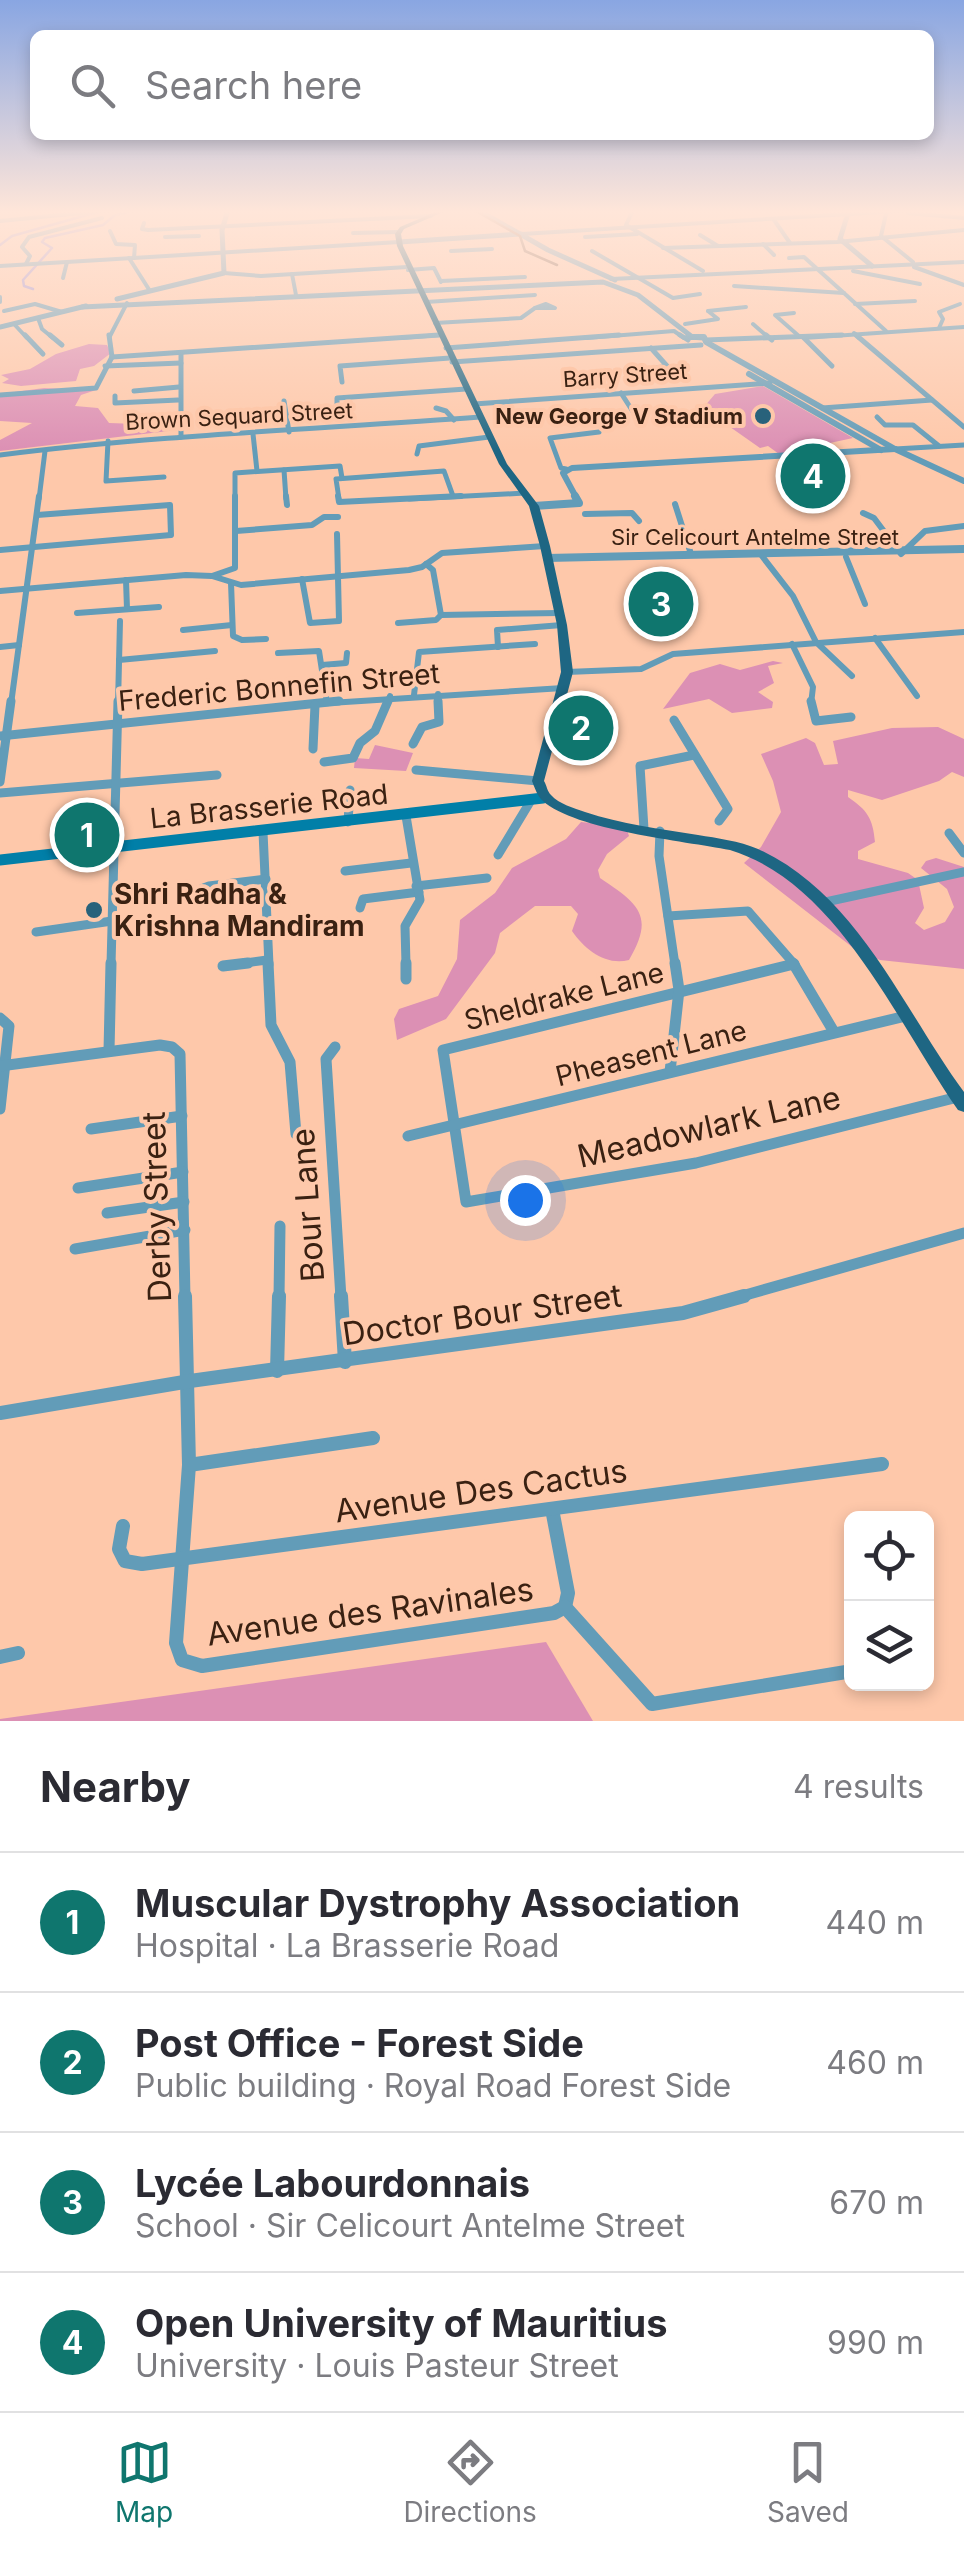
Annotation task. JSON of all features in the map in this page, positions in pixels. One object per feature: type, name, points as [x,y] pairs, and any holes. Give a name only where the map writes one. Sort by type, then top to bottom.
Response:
[{"type":"main road","points":[[419,290],[489,437],[510,476],[534,506],[546,552],[561,619],[567,672],[538,781],[542,802],[596,821],[751,852],[775,865],[848,929],[961,1101]]},
{"type":"main road","name":"La Brasserie Road","points":[[0,860],[542,802]]},
{"type":"street","points":[[0,327],[149,290]]},
{"type":"street","points":[[295,290],[296,295]]},
{"type":"street","points":[[116,301],[411,290]]},
{"type":"street","points":[[533,290],[536,309]]},
{"type":"street","points":[[435,323],[521,318],[536,309],[555,309],[544,302],[541,290]]},
{"type":"street","points":[[629,290],[763,383],[881,450],[964,484]]},
{"type":"street","points":[[636,290],[684,324],[700,341]]},
{"type":"street","points":[[659,290],[673,298],[700,294]]},
{"type":"street","points":[[793,290],[844,294]]},
{"type":"street","points":[[840,290],[886,331]]},
{"type":"street","points":[[426,302],[536,295]]},
{"type":"street","points":[[856,304],[915,300]]},
{"type":"street","points":[[0,395],[96,388],[112,357],[109,336],[127,303]]},
{"type":"street","points":[[4,311],[35,304],[62,312]]},
{"type":"street","points":[[939,328],[943,319],[939,312],[960,304]]},
{"type":"street","points":[[684,324],[718,318],[708,311],[746,307]]},
{"type":"street","points":[[794,314],[775,315],[832,366]]},
{"type":"street","points":[[38,318],[42,328],[62,345]]},
{"type":"street","points":[[14,324],[44,354]]},
{"type":"street","points":[[754,324],[772,340]]},
{"type":"street","points":[[954,327],[964,336]]},
{"type":"street","points":[[342,382],[340,366],[964,327]]},
{"type":"street","points":[[446,348],[674,332],[700,341],[964,484]]},
{"type":"street","points":[[854,333],[964,426]]},
{"type":"street","points":[[112,357],[440,335]]},
{"type":"street","points":[[651,348],[666,366],[657,368]]},
{"type":"street","points":[[181,353],[181,437]]},
{"type":"street","points":[[105,366],[180,364]]},
{"type":"street","name":"Barry Street","points":[[474,404],[778,384]]},
{"type":"street","points":[[134,391],[180,387]]},
{"type":"street","points":[[331,410],[337,409],[337,398],[466,389]]},
{"type":"street","points":[[621,393],[639,421]]},
{"type":"street","points":[[117,403],[178,400]]},
{"type":"street","points":[[822,408],[932,400]]},
{"type":"street","points":[[284,401],[290,432]]},
{"type":"street","points":[[436,408],[446,411],[454,420]]},
{"type":"street","points":[[946,412],[964,410]]},
{"type":"street","name":"Brown Sequard Street","points":[[0,454],[108,441],[480,417]]},
{"type":"street","points":[[877,417],[885,426],[916,426],[938,446]]},
{"type":"street","points":[[600,432],[550,438],[562,468],[964,445]]},
{"type":"street","points":[[253,434],[257,471]]},
{"type":"street","points":[[417,454],[419,446],[489,437]]},
{"type":"street","points":[[108,441],[106,481],[164,477]]},
{"type":"street","points":[[0,782],[3,736],[14,687],[45,451]]},
{"type":"street","points":[[0,591],[212,576],[235,568],[235,472],[340,466],[342,478]]},
{"type":"street","points":[[569,469],[563,473],[592,528]]},
{"type":"street","points":[[284,470],[287,505]]},
{"type":"street","points":[[453,496],[444,471],[336,479],[340,502],[525,493]]},
{"type":"street","points":[[534,506],[579,504]]},
{"type":"street","points":[[675,504],[691,554]]},
{"type":"street","points":[[0,550],[171,536],[170,506],[37,515]]},
{"type":"street","points":[[585,514],[632,512],[639,521]]},
{"type":"street","points":[[864,513],[874,518],[901,554],[925,531],[964,526]]},
{"type":"street","points":[[236,531],[312,525],[324,518],[338,517]]},
{"type":"street","points":[[302,579],[310,623],[341,619],[337,534]]},
{"type":"street","name":"Sir Celicourt Antelme Street","points":[[546,552],[846,557],[964,549]]},
{"type":"street","points":[[212,576],[231,584],[302,579],[409,570],[442,554],[546,552]]},
{"type":"street","points":[[762,556],[793,596],[816,642],[852,676]]},
{"type":"street","points":[[846,557],[866,604]]},
{"type":"street","points":[[426,564],[433,570],[441,615]]},
{"type":"street","points":[[126,580],[128,609]]},
{"type":"street","points":[[231,584],[233,636],[238,640],[266,639]]},
{"type":"street","points":[[77,613],[159,607]]},
{"type":"street","points":[[398,623],[436,620],[441,615],[561,619]]},
{"type":"street","points":[[498,647],[497,630],[561,619]]},
{"type":"street","points":[[2,1065],[109,1051],[120,620]]},
{"type":"street","points":[[183,630],[232,625]]},
{"type":"street","points":[[567,672],[641,669],[673,654],[964,632]]},
{"type":"street","points":[[875,638],[918,696]]},
{"type":"street","points":[[414,694],[419,652],[535,644]]},
{"type":"street","points":[[792,644],[813,687],[811,706],[816,721],[850,718]]},
{"type":"street","points":[[0,647],[18,646]]},
{"type":"street","points":[[278,653],[316,650],[327,703]]},
{"type":"street","points":[[118,660],[215,651]]},
{"type":"street","points":[[322,665],[346,663],[347,652]]},
{"type":"street","points":[[0,688],[14,687]]},
{"type":"street","name":"Frederic Bonnefin Street","points":[[3,736],[390,696],[563,688]]},
{"type":"street","points":[[413,744],[422,727],[439,722],[438,694]]},
{"type":"street","points":[[324,762],[355,756],[360,743],[375,731],[390,696]]},
{"type":"street","points":[[313,749],[314,704]]},
{"type":"street","points":[[674,720],[728,809],[719,821]]},
{"type":"street","points":[[670,1072],[680,990],[640,766],[694,754]]},
{"type":"street","points":[[416,770],[538,781]]},
{"type":"street","points":[[0,793],[217,775]]},
{"type":"street","points":[[348,822],[350,790]]},
{"type":"street","points":[[498,855],[542,802]]},
{"type":"street","points":[[406,816],[420,900],[405,926],[406,978]]},
{"type":"street","points":[[262,832],[271,1025],[284,1037],[290,1053],[296,1134]]},
{"type":"street","points":[[949,832],[964,853]]},
{"type":"street","points":[[346,871],[411,863]]},
{"type":"street","points":[[821,903],[964,872]]},
{"type":"street","points":[[360,908],[363,900],[487,878]]},
{"type":"street","points":[[182,896],[209,886],[266,879]]},
{"type":"street","points":[[668,916],[748,911],[794,964],[834,1032]]},
{"type":"street","points":[[36,932],[112,921]]},
{"type":"street","points":[[223,966],[268,960]]},
{"type":"street","name":"Sheldrake Lane","points":[[471,1204],[466,1202],[439,1061],[443,1050],[794,964]]},
{"type":"street","name":"Pheasent Lane","points":[[408,1136],[906,1016]]},
{"type":"street","points":[[0,1109],[9,1026],[3,1019]]},
{"type":"street","name":"Derby Street","points":[[109,1051],[160,1045],[172,1047],[180,1054],[190,1382]]},
{"type":"street","name":"Bour Lane","points":[[335,1047],[326,1059],[346,1362]]},
{"type":"street","name":"Meadowlark Lane","points":[[471,1204],[696,1162],[961,1101]]},
{"type":"street","points":[[90,1129],[182,1116]]},
{"type":"street","points":[[78,1188],[183,1172]]},
{"type":"street","points":[[107,1214],[184,1202]]},
{"type":"street","points":[[277,1371],[280,1226]]},
{"type":"street","points":[[75,1249],[185,1230]]},
{"type":"street","name":"Doctor Bour Street","points":[[0,1413],[683,1312],[964,1233]]},
{"type":"street","points":[[182,1660],[176,1642],[190,1465],[190,1382]]},
{"type":"street","points":[[190,1465],[373,1438]]},
{"type":"street","name":"Avenue Des Cactus","points":[[122,1526],[119,1549],[124,1561],[142,1564],[882,1464]]},
{"type":"street","points":[[552,1509],[568,1593],[565,1607],[652,1704],[844,1671]]},
{"type":"street","name":"Avenue des Ravinales","points":[[182,1660],[202,1666],[554,1613],[565,1607]]},
{"type":"street","points":[[0,1657],[18,1654]]},
{"type":"shaded area","points":[[89,344],[107,345],[111,353],[94,366],[80,369],[76,381],[21,386],[2,383],[9,379],[1,375],[30,369],[56,354]]},
{"type":"shaded area","name":"New George V Stadium","points":[[763,386],[853,438],[779,454],[768,446],[760,448],[703,408],[715,394]]},
{"type":"shaded area","points":[[44,388],[96,390],[81,395],[75,406],[98,408],[109,423],[137,424],[172,415],[177,420],[177,430],[0,451],[0,440],[32,423],[0,421],[0,394]]},
{"type":"shaded area","points":[[773,661],[783,663],[768,666],[774,683],[758,692],[773,702],[772,708],[732,713],[709,699],[663,709],[690,673],[720,664],[740,670]]},
{"type":"shaded area","points":[[938,727],[964,739],[964,777],[952,772],[939,781],[882,800],[848,790],[848,797],[868,815],[874,834],[875,842],[858,851],[858,859],[908,873],[918,880],[924,908],[915,923],[924,930],[945,922],[954,907],[947,889],[921,868],[926,861],[936,858],[964,867],[964,969],[880,960],[856,950],[744,863],[761,847],[781,812],[761,754],[806,738],[815,743],[824,765],[838,764],[833,741],[892,728]]},
{"type":"shaded area","points":[[375,745],[413,753],[406,771],[354,768],[355,758],[369,759]]},
{"type":"shaded area","points":[[581,822],[626,827],[629,836],[607,854],[598,870],[600,878],[639,912],[641,932],[629,960],[612,961],[583,944],[572,931],[578,914],[571,906],[535,906],[500,933],[495,953],[446,1019],[397,1040],[394,1019],[399,1009],[438,996],[457,959],[460,920],[495,893],[512,868],[566,839]]},
{"type":"shaded area","points":[[546,1642],[593,1721],[0,1721],[0,1719]]},
{"type":"place","name":"New George V Stadium","points":[[763,416]]},
{"type":"place","name":"Open University of Mauritius","points":[[813,476]]},
{"type":"place","name":"Lycée Labourdonnais","points":[[661,604]]},
{"type":"place","name":"Post Office - Forest Side","points":[[581,728]]},
{"type":"place","name":"Muscular Dystrophy Association","points":[[87,835]]},
{"type":"place","name":"Shri Radha & Krishna Mandiram","points":[[94,910]]}]
